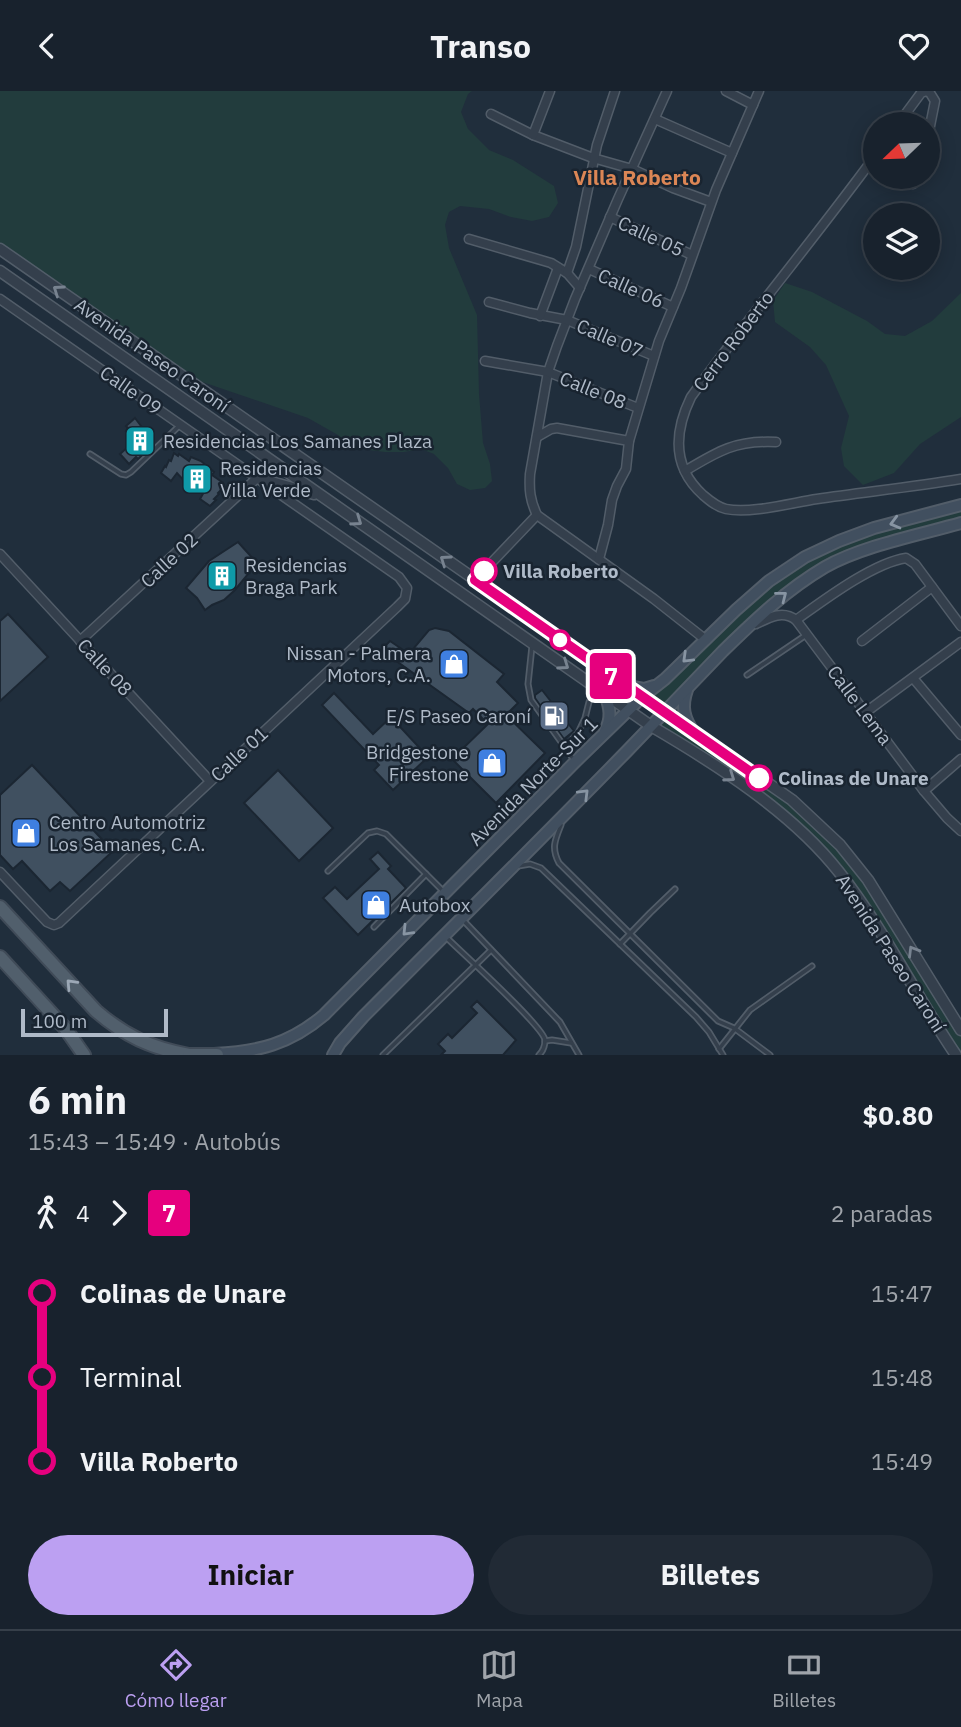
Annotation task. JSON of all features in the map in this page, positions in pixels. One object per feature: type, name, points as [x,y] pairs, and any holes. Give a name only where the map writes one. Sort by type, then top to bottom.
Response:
[{"type":"main road","name":"Avenida Norte-Sur 1","points":[[216,1055],[271,1046],[314,1024],[575,762],[769,581],[822,548],[865,531],[961,505]]},
{"type":"main road","points":[[333,1055],[363,1017],[688,686],[780,597],[828,565],[872,548],[961,523]]},
{"type":"main road","points":[[627,687],[644,689],[665,679]]},
{"type":"main road","points":[[688,686],[683,700],[683,711],[694,733]]},
{"type":"main road","points":[[601,691],[610,708],[610,717],[603,735]]},
{"type":"main road","points":[[0,907],[107,1021],[131,1037],[164,1051],[216,1055]]},
{"type":"main road","points":[[0,957],[15,977],[65,1028],[84,1055]]},
{"type":"street","points":[[533,135],[550,91]]},
{"type":"street","points":[[566,273],[576,247],[593,158],[615,91]]},
{"type":"street","points":[[667,91],[580,288],[548,372],[529,489],[530,500],[537,515],[706,640]]},
{"type":"street","points":[[726,91],[753,105]]},
{"type":"street","points":[[599,559],[612,500],[626,469],[629,441],[654,356],[711,202],[760,91]]},
{"type":"street","points":[[907,112],[921,93],[926,91],[935,101],[933,112]]},
{"type":"street","points":[[491,114],[533,135],[593,158],[632,169],[711,202]]},
{"type":"street","points":[[654,119],[732,153]]},
{"type":"street","name":"Cerro Roberto","points":[[863,172],[691,397],[685,409],[679,435],[678,449],[685,471],[698,491],[707,499],[725,509],[736,510],[961,479]]},
{"type":"street","name":"Calle 05","points":[[611,217],[692,255]]},
{"type":"street","points":[[469,239],[551,263],[566,273],[580,288]]},
{"type":"street","name":"Avenida Paseo Caroní","points":[[0,249],[792,800],[846,852],[884,904],[961,1030]]},
{"type":"street","points":[[540,316],[558,268]]},
{"type":"street","name":"Calle 06","points":[[589,269],[673,307]]},
{"type":"street","name":"Avenida Paseo Caroní","points":[[0,271],[785,817],[824,854],[854,891],[956,1055]]},
{"type":"street","name":"Calle 09","points":[[0,299],[399,577]]},
{"type":"street","name":"Calle 07","points":[[489,302],[540,316],[567,320],[654,356]]},
{"type":"street","name":"Calle 08","points":[[485,361],[548,372],[638,408]]},
{"type":"street","points":[[537,437],[557,428],[629,441]]},
{"type":"street","points":[[685,471],[725,448],[755,441],[776,442]]},
{"type":"street","points":[[257,478],[325,498]]},
{"type":"street","name":"Calle 02","points":[[80,641],[257,478]]},
{"type":"street","points":[[475,580],[537,515]]},
{"type":"street","name":"Calle 08","points":[[0,554],[210,781]]},
{"type":"street","points":[[746,628],[780,614],[790,615],[796,620],[848,584],[879,567],[906,558],[915,564],[961,626]]},
{"type":"street","name":"Calle 01","points":[[0,872],[42,918],[54,925],[59,923],[405,599],[407,588],[399,577]]},
{"type":"street","points":[[862,641],[932,587]]},
{"type":"street","name":"Calle Lema","points":[[796,620],[924,791],[961,831]]},
{"type":"street","points":[[866,712],[961,642]]},
{"type":"street","points":[[913,678],[961,735]]},
{"type":"street","points":[[924,791],[961,759]]},
{"type":"lane","points":[[90,454],[126,475],[180,425]]},
{"type":"lane","points":[[747,675],[807,634]]},
{"type":"lane","points":[[532,642],[528,684],[531,700],[575,762]]},
{"type":"lane","points":[[565,747],[578,733],[589,702],[601,691]]},
{"type":"lane","points":[[568,811],[554,845],[554,854],[559,863],[718,1021],[734,1028],[770,1055]]},
{"type":"lane","points":[[328,871],[368,834],[377,831],[386,834],[444,893]]},
{"type":"lane","points":[[514,866],[530,864],[541,869],[696,1017],[723,1055]]},
{"type":"lane","points":[[374,927],[426,874]]},
{"type":"lane","points":[[620,944],[675,889]]},
{"type":"lane","points":[[461,919],[561,1022],[579,1055]]},
{"type":"lane","points":[[444,936],[518,1006],[542,1034],[545,1041],[539,1055]]},
{"type":"lane","points":[[383,1055],[491,950]]},
{"type":"lane","points":[[719,1049],[750,1010],[812,967]]},
{"type":"lane","points":[[545,1041],[572,1043]]},
{"type":"green space","points":[[0,91],[472,91],[468,94],[461,112],[468,129],[489,150],[513,160],[554,186],[558,203],[549,217],[532,221],[489,209],[460,206],[449,212],[445,225],[449,248],[477,315],[483,443],[492,481],[485,488],[470,490],[457,484],[448,468],[434,454],[421,449],[385,452],[353,448],[338,435],[308,418],[179,374],[0,249]]},
{"type":"green space","points":[[785,283],[812,292],[867,321],[885,334],[905,336],[932,321],[961,293],[961,417],[920,444],[894,473],[863,485],[844,466],[841,448],[849,416],[826,365],[810,347],[775,322],[773,301]]},
{"type":"green space","points":[[961,505],[961,523],[872,548],[796,586],[664,712],[792,800],[840,845],[961,1030],[961,1055],[956,1055],[869,913],[785,817],[651,726],[663,712],[642,697],[736,610],[823,548]]},
{"type":"building","name":"Residencias Los Samanes Plaza","points":[[135,418],[153,445],[129,464],[120,454],[131,444],[128,440],[132,437],[126,431],[126,426]]},
{"type":"building","name":"Residencias Villa Verde","points":[[174,453],[189,461],[191,457],[201,461],[214,472],[212,475],[222,482],[224,487],[210,506],[200,499],[204,492],[186,483],[177,473],[171,481],[161,473]]},
{"type":"building","name":"Residencias Braga Park","points":[[238,542],[257,563],[224,600],[205,610],[186,588],[209,561]]},
{"type":"building","points":[[8,614],[48,657],[0,701],[0,621]]},
{"type":"building","points":[[435,628],[449,631],[504,674],[497,682],[518,703],[506,715],[545,753],[496,803],[452,759],[488,724],[473,709],[469,713],[381,650],[390,641],[409,654],[429,630]]},
{"type":"building","points":[[542,690],[574,731],[564,739],[535,698]]},
{"type":"building","points":[[334,693],[373,734],[391,717],[428,757],[393,790],[374,770],[379,765],[322,705]]},
{"type":"building","points":[[32,765],[113,851],[70,891],[60,882],[50,891],[22,861],[13,869],[0,855],[0,795]]},
{"type":"building","points":[[278,770],[333,828],[299,861],[244,803]]},
{"type":"building","points":[[378,852],[391,866],[388,869],[406,888],[358,935],[323,898],[335,887],[347,899],[379,869],[370,859]]},
{"type":"building","points":[[477,1001],[516,1040],[503,1055],[441,1055],[445,1051],[438,1044],[448,1034],[452,1038],[477,1013],[471,1007]]},
{"type":"bus line","name":"7","points":[[484,571],[475,580],[759,778]]},
{"type":"place","name":"Residencias Los Samanes Plaza","points":[[140,441]]},
{"type":"place","name":"Residencias Villa Verde","points":[[197,479]]},
{"type":"place","name":"Villa Roberto","points":[[484,571]]},
{"type":"place","name":"Residencias Braga Park","points":[[222,576]]},
{"type":"place","name":"Nissan - Palmera Motors, C.A.","points":[[454,664]]},
{"type":"place","name":"E/S Paseo Caroní","points":[[554,716]]},
{"type":"place","name":"Bridgestone Firestone","points":[[492,763]]},
{"type":"place","name":"Colinas de Unare","points":[[759,778]]},
{"type":"place","name":"Centro Automotriz Los Samanes, C.A.","points":[[26,833]]},
{"type":"place","name":"Autobox","points":[[376,905]]},
{"type":"district","name":"Villa Roberto","points":[[637,178]]}]
